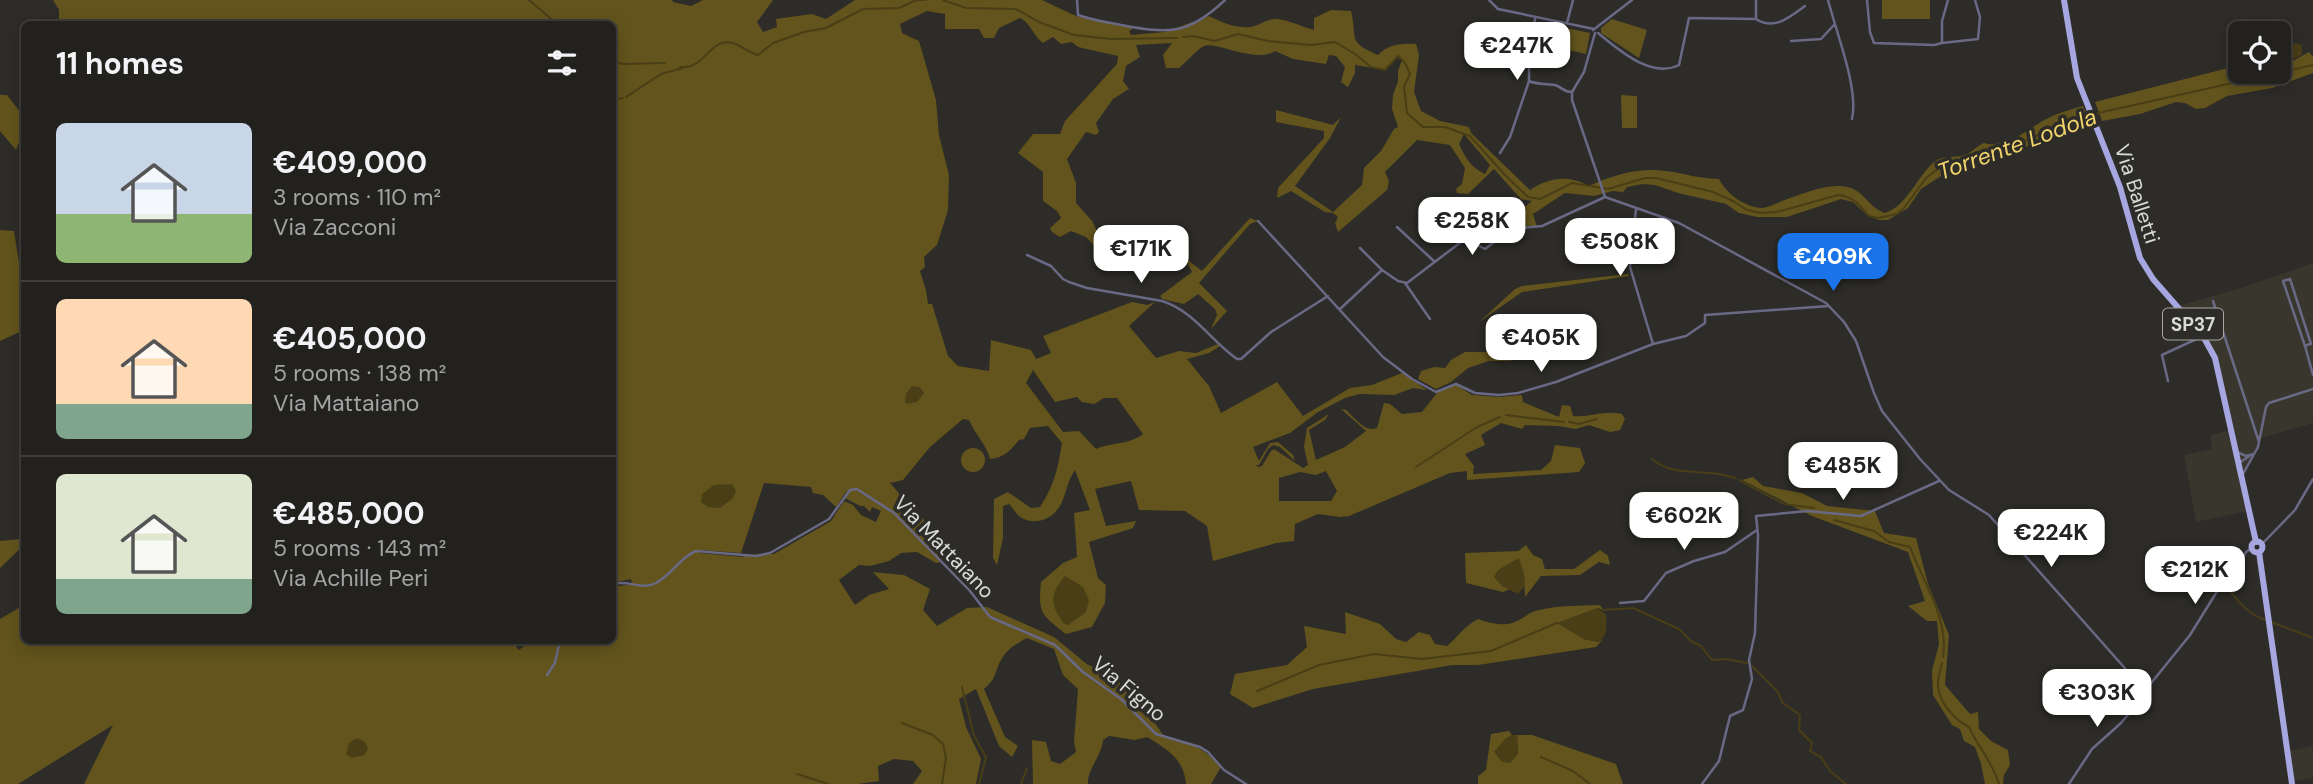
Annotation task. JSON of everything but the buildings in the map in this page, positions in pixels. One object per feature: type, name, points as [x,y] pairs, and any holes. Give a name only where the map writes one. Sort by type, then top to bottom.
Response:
[{"type":"main road","name":"Via Balletti","points":[[2064,0],[2074,68],[2120,187],[2140,258],[2153,279],[2203,336],[2216,362],[2257,547]]},
{"type":"main road","name":"SP37","points":[[2257,547],[2292,784]]},
{"type":"street","points":[[1077,0],[1078,15],[1165,32],[1191,25],[1209,16],[1225,0]]},
{"type":"street","points":[[1489,0],[1498,9],[1596,31],[1644,65],[1672,68],[1679,65],[1689,18],[1756,19],[1760,22],[1780,23],[1805,6]]},
{"type":"street","points":[[1567,23],[1573,0]]},
{"type":"street","points":[[1632,0],[1596,31],[1584,72],[1572,92],[1572,100],[1605,196],[1683,225],[1802,289],[1828,306],[1856,341],[1882,411],[1938,481],[1956,496],[1989,515],[2131,676],[2140,685],[2148,687]]},
{"type":"street","points":[[1756,0],[1756,19]]},
{"type":"street","points":[[1828,0],[1853,96],[1852,119]]},
{"type":"street","points":[[1867,0],[1871,40],[1874,43],[1942,43],[1978,39],[1980,17],[1975,0]]},
{"type":"street","points":[[1942,43],[1942,20],[1948,0]]},
{"type":"street","points":[[1500,153],[1510,137],[1529,81],[1529,57],[1535,18]]},
{"type":"street","points":[[1791,41],[1821,39],[1834,25]]},
{"type":"street","points":[[1529,81],[1538,85],[1556,85],[1565,92],[1572,92]]},
{"type":"street","points":[[1405,283],[1464,241],[1485,249],[1512,229],[1542,226],[1605,196]]},
{"type":"street","points":[[1636,209],[1630,267],[1653,344]]},
{"type":"street","points":[[1258,221],[1387,361],[1424,387],[1436,392],[1456,384],[1475,393],[1518,393],[1556,382],[1653,344],[1687,335],[1705,323],[1705,314],[1828,306]]},
{"type":"street","points":[[1397,227],[1435,262]]},
{"type":"street","points":[[1360,248],[1382,271],[1405,283],[1430,319]]},
{"type":"street","points":[[1027,255],[1051,266],[1069,282],[1172,305],[1197,322],[1237,359],[1241,359],[1271,332],[1328,296]]},
{"type":"street","points":[[1340,309],[1382,271]]},
{"type":"street","points":[[2305,346],[2312,344],[2290,279],[2283,281],[2313,375]]},
{"type":"street","points":[[2213,301],[2259,443]]},
{"type":"street","points":[[2168,381],[2162,355],[2203,336]]},
{"type":"street","points":[[2242,477],[2259,443],[2269,403],[2313,389]]},
{"type":"street","points":[[2236,452],[2253,456]]},
{"type":"street","points":[[2239,464],[2247,464],[2253,456]]},
{"type":"street","points":[[2069,784],[2092,749],[2121,723],[2190,635],[2221,585],[2246,552],[2257,547],[2295,510],[2313,480]]},
{"type":"street","points":[[1702,784],[1719,761],[1730,716],[1745,708],[1752,679],[1749,663],[1755,633],[1756,517],[1759,514],[1807,511],[1861,516],[1938,481]]},
{"type":"street","name":"Via Mattaiano","points":[[616,583],[625,581],[644,587],[653,584],[696,551],[756,556],[776,551],[829,519],[850,491],[856,489],[894,513],[970,591],[990,617]]},
{"type":"street","points":[[1620,603],[1644,601],[1666,573],[1725,552],[1757,530]]},
{"type":"street","name":"Via Figno","points":[[990,617],[1050,642],[1083,672],[1121,699],[1156,734],[1200,747],[1224,770],[1246,784]]},
{"type":"street","points":[[547,675],[555,663],[559,644]]},
{"type":"shaded area","points":[[53,0],[672,0],[691,6],[703,0],[773,0],[757,22],[763,32],[777,27],[776,19],[812,14],[826,19],[855,0],[1042,0],[1076,16],[1135,27],[1129,31],[1131,35],[1165,32],[1209,16],[1240,27],[1251,27],[1278,19],[1314,30],[1314,18],[1331,10],[1351,11],[1355,38],[1368,50],[1378,55],[1386,48],[1396,45],[1416,44],[1419,55],[1414,92],[1421,111],[1440,121],[1469,127],[1471,133],[1530,190],[1559,179],[1573,180],[1588,186],[1628,173],[1661,170],[1719,179],[1737,199],[1762,208],[1818,189],[1840,186],[1860,193],[1885,213],[1906,198],[1937,160],[1965,155],[1984,143],[2006,142],[2051,117],[2083,106],[2091,123],[2042,137],[2013,155],[1979,161],[1941,176],[1921,189],[1908,208],[1888,220],[1867,215],[1853,202],[1841,199],[1787,217],[1757,217],[1739,213],[1726,204],[1642,184],[1627,187],[1623,192],[1613,191],[1594,196],[1565,193],[1533,214],[1537,227],[1504,224],[1532,201],[1521,199],[1494,169],[1468,194],[1457,193],[1456,189],[1462,184],[1465,168],[1450,145],[1417,140],[1385,172],[1389,181],[1387,190],[1338,232],[1335,223],[1338,217],[1333,213],[1325,212],[1291,191],[1277,198],[1278,188],[1324,138],[1324,131],[1276,122],[1276,110],[1333,125],[1341,117],[1330,138],[1295,186],[1333,212],[1362,185],[1364,168],[1381,151],[1394,129],[1398,127],[1392,109],[1402,60],[1398,56],[1385,70],[1355,65],[1355,73],[1348,87],[1341,82],[1345,67],[1336,56],[1329,55],[1326,64],[1293,59],[1275,51],[1258,55],[1247,54],[1210,45],[1201,48],[1179,68],[1166,68],[1163,55],[1172,43],[1136,45],[1140,57],[1126,66],[1123,81],[1129,89],[1113,99],[1096,123],[1099,132],[1096,135],[1086,132],[1067,159],[1076,183],[1076,203],[1096,229],[1096,240],[1101,247],[1097,249],[1086,237],[1071,231],[1060,237],[1052,232],[1050,228],[1061,218],[1057,211],[1043,201],[1043,172],[1018,153],[1033,134],[1060,134],[1065,121],[1117,64],[1118,56],[1078,47],[1072,42],[1061,44],[1053,37],[1043,43],[1020,18],[999,28],[994,38],[984,38],[979,29],[945,29],[945,14],[927,11],[900,24],[902,33],[919,41],[936,100],[939,135],[949,175],[948,210],[937,245],[924,257],[925,267],[920,271],[928,304],[932,304],[948,356],[958,366],[989,371],[991,340],[1031,350],[1036,359],[1051,353],[1043,336],[1132,302],[1147,305],[1155,302],[1129,326],[1156,358],[1179,351],[1196,353],[1218,344],[1220,346],[1209,353],[1187,359],[1209,386],[1221,413],[1277,382],[1303,416],[1350,388],[1372,385],[1402,373],[1427,390],[1413,388],[1394,395],[1360,394],[1345,398],[1318,412],[1290,433],[1253,447],[1259,461],[1270,443],[1278,442],[1293,455],[1295,461],[1280,447],[1273,445],[1259,465],[1256,465],[1258,467],[1262,466],[1274,449],[1303,468],[1308,465],[1304,447],[1307,428],[1329,414],[1325,420],[1309,430],[1316,460],[1345,447],[1366,431],[1341,409],[1346,410],[1364,427],[1373,429],[1377,428],[1384,403],[1390,404],[1402,414],[1422,412],[1437,393],[1455,384],[1472,395],[1522,395],[1523,402],[1559,417],[1562,405],[1570,406],[1573,416],[1622,414],[1625,419],[1620,430],[1610,432],[1589,425],[1576,429],[1525,425],[1522,429],[1501,423],[1481,435],[1485,445],[1465,454],[1474,466],[1473,474],[1541,470],[1551,461],[1555,445],[1580,448],[1585,463],[1579,472],[1467,480],[1467,471],[1450,473],[1349,516],[1318,514],[1295,524],[1294,541],[1276,543],[1213,561],[1207,526],[1185,511],[1139,510],[1131,481],[1095,489],[1106,526],[1136,521],[1133,528],[1089,542],[1098,578],[1106,585],[1105,603],[1092,627],[1066,634],[1046,617],[1041,607],[1040,593],[1041,582],[1063,563],[1077,557],[1074,513],[1090,510],[1075,470],[1059,508],[1045,519],[1026,520],[1009,504],[1003,506],[1003,538],[997,565],[993,558],[994,499],[1008,492],[1031,508],[1040,507],[1052,484],[1062,443],[1048,426],[1030,428],[1024,439],[1019,440],[1007,453],[990,459],[969,420],[963,419],[930,447],[903,480],[890,483],[917,514],[941,534],[948,548],[963,561],[963,566],[940,559],[942,562],[936,563],[917,552],[901,553],[889,561],[870,566],[859,565],[839,580],[855,605],[869,595],[889,589],[873,572],[904,575],[930,589],[923,610],[937,626],[967,608],[987,607],[1054,637],[1088,665],[1113,673],[1129,696],[1151,717],[1165,738],[1196,747],[1214,760],[1221,767],[1211,784],[1186,784],[1178,761],[1147,737],[1135,740],[1109,736],[1103,740],[1088,784],[1033,784],[1032,740],[1046,742],[1051,761],[1060,764],[1076,752],[1074,742],[1078,689],[1063,675],[1054,649],[1027,638],[1006,653],[984,689],[1005,737],[1018,746],[1012,757],[999,746],[976,689],[959,699],[966,727],[981,759],[976,784],[913,784],[922,771],[913,761],[894,759],[878,766],[879,781],[858,784],[84,784],[113,725],[18,784],[0,784],[0,619],[21,607],[21,644],[514,644],[519,650],[527,644],[616,644],[616,587],[632,584],[631,579],[616,582],[616,21],[59,21],[59,10]],"holes":[[[1464,134],[1490,165],[1485,174],[1469,162],[1464,154],[1459,144]],[[1033,370],[1055,402],[1077,397],[1082,402],[1094,404],[1104,398],[1117,398],[1143,434],[1132,440],[1096,449],[1079,431],[1063,432],[1026,383]],[[1326,471],[1337,491],[1331,501],[1279,501],[1279,478],[1300,472],[1316,475]],[[764,483],[811,487],[813,493],[823,495],[836,507],[846,492],[848,494],[845,498],[864,506],[870,512],[872,507],[881,511],[876,522],[861,515],[853,505],[844,501],[831,521],[774,554],[743,557],[699,553],[700,550],[741,553]]]},
{"type":"shaded area","points":[[1882,0],[1930,0],[1930,19],[1882,19]]},
{"type":"shaded area","points":[[1612,19],[1647,30],[1639,58],[1601,33],[1601,28]]},
{"type":"shaded area","points":[[1551,25],[1590,33],[1586,54],[1547,45]]},
{"type":"shaded area","points":[[2291,44],[2302,45],[2302,55],[2291,60]]},
{"type":"shaded area","points":[[2309,52],[2313,57],[2313,73],[2291,81],[2291,62]]},
{"type":"shaded area","points":[[2228,68],[2228,84],[2283,84],[2227,96],[2205,108],[2196,109],[2176,102],[2140,114],[2102,121],[2095,102]]},
{"type":"shaded area","points":[[0,95],[7,95],[21,113],[21,137],[16,150],[0,131]]},
{"type":"shaded area","points":[[1621,95],[1637,96],[1637,128],[1622,128]]},
{"type":"shaded area","points":[[1250,218],[1258,221],[1250,224],[1199,283],[1227,311],[1211,329],[1217,315],[1215,309],[1198,294],[1184,304],[1162,299],[1160,296],[1192,272],[1184,257],[1202,271]]},
{"type":"shaded area","points":[[0,230],[14,231],[21,275],[21,331],[0,341]]},
{"type":"shaded area","points":[[2313,263],[2313,423],[2261,438],[2251,461],[2240,476],[2248,511],[2196,522],[2184,455],[2212,449],[2210,435],[2230,430],[2217,367],[2201,335],[2175,307]]},
{"type":"shaded area","points":[[1629,276],[1522,292],[1479,322],[1515,289],[1522,286]]},
{"type":"shaded area","points":[[1465,352],[1513,354],[1511,361],[1489,361],[1468,368],[1451,382],[1436,389],[1418,379],[1421,371],[1434,367],[1445,368],[1451,360]]},
{"type":"shaded area","points":[[912,386],[920,387],[924,393],[917,402],[907,404],[906,394]]},
{"type":"shaded area","points":[[968,448],[978,448],[985,455],[985,465],[978,472],[968,472],[961,465],[961,455]]},
{"type":"shaded area","points":[[1753,477],[1763,486],[1802,493],[1827,506],[1875,511],[1884,533],[1916,538],[1928,584],[1949,635],[1945,685],[1970,714],[1978,712],[1979,729],[1991,741],[2008,750],[2010,765],[2004,775],[2003,784],[1985,784],[1975,747],[1964,741],[1960,729],[1952,725],[1933,695],[1932,671],[1939,644],[1937,621],[1927,621],[1908,606],[1925,601],[1908,552],[1812,516],[1742,480]]},
{"type":"shaded area","points":[[732,484],[736,491],[733,498],[720,508],[708,507],[701,502],[702,494],[714,485]]},
{"type":"shaded area","points":[[21,539],[21,548],[0,568],[0,541]]},
{"type":"shaded area","points":[[1526,545],[1533,555],[1542,559],[1545,569],[1574,569],[1600,550],[1608,556],[1610,565],[1599,562],[1580,575],[1541,576],[1525,597],[1524,574],[1502,586],[1510,589],[1503,592],[1466,583],[1465,553],[1518,551]]},
{"type":"shaded area","points":[[1519,558],[1524,574],[1524,587],[1518,594],[1502,586],[1494,577],[1498,570]]},
{"type":"shaded area","points":[[1065,576],[1083,587],[1089,600],[1086,612],[1068,625],[1059,617],[1053,600],[1056,589]]},
{"type":"shaded area","points":[[1600,605],[1603,610],[1598,608],[1558,623],[1584,639],[1598,642],[1603,639],[1596,647],[1478,665],[1452,665],[1313,689],[1253,708],[1230,694],[1235,674],[1287,665],[1307,647],[1304,626],[1346,634],[1345,612],[1380,624],[1396,639],[1406,642],[1419,632],[1430,635],[1435,644],[1447,646],[1478,619],[1506,624],[1547,608]]},
{"type":"shaded area","points":[[1598,608],[1606,615],[1607,623],[1605,634],[1598,642],[1584,639],[1557,623]]},
{"type":"shaded area","points":[[1509,731],[1512,735],[1505,739],[1518,754],[1517,735],[1532,735],[1616,764],[1623,784],[1478,784],[1478,776],[1486,770],[1491,734]]},
{"type":"shaded area","points":[[1512,735],[1517,735],[1518,754],[1510,763],[1502,762],[1494,752]]},
{"type":"shaded area","points":[[357,738],[365,742],[368,749],[364,755],[352,758],[346,754],[349,743]]},
{"type":"shaded area","points":[[2313,746],[2313,778],[2289,782],[2285,752]]},
{"type":"waterway","name":"Torrente Lodola","points":[[529,0],[554,21]]},
{"type":"waterway","name":"Torrente Lodola","points":[[680,67],[696,63],[718,44],[725,42],[736,44],[758,55],[773,43],[804,32],[826,28],[863,9],[899,8],[916,0],[926,0]]},
{"type":"waterway","name":"Torrente Lodola","points":[[943,0],[966,8],[1016,9],[1039,22],[1074,35],[1111,39],[1177,38]]},
{"type":"waterway","name":"Torrente Lodola","points":[[1183,37],[1193,36],[1215,41],[1238,34],[1268,41],[1311,45],[1335,42],[1371,67],[1385,70],[1398,56],[1410,74],[1404,86],[1407,113],[1423,127],[1445,127],[1470,136],[1528,197],[1540,199],[1572,183],[1608,189],[1645,178],[1656,178],[1713,192],[1747,210],[1761,213],[1777,212],[1838,195],[1852,199],[1869,216],[1878,218],[1897,214],[1926,178],[1939,168],[2025,141],[2075,118],[2088,115]]},
{"type":"waterway","name":"Torrente Lodola","points":[[616,62],[622,64],[665,63]]},
{"type":"waterway","name":"Torrente Lodola","points":[[2094,114],[2313,65]]},
{"type":"waterway","points":[[626,97],[661,74],[683,68]]},
{"type":"waterway","points":[[616,100],[623,98]]},
{"type":"waterway","points":[[1506,415],[1564,422]]},
{"type":"waterway","points":[[1416,467],[1477,427],[1500,417]]},
{"type":"waterway","points":[[1569,422],[1579,424],[1597,419]]},
{"type":"waterway","points":[[1652,459],[1671,469],[1735,478]]},
{"type":"waterway","points":[[1739,480],[1784,504],[1814,508]]},
{"type":"waterway","points":[[1834,520],[1874,531],[1889,542],[1910,547],[1939,615],[1944,643],[1943,657]]},
{"type":"waterway","points":[[2228,588],[2244,607],[2266,620]]},
{"type":"waterway","points":[[1603,610],[1633,608],[1679,629],[1691,641],[1701,646],[1712,660],[1725,659],[1747,663]]},
{"type":"waterway","points":[[2271,622],[2313,638]]},
{"type":"waterway","points":[[1257,691],[1319,665],[1374,654],[1422,659],[1491,651],[1557,623]]},
{"type":"waterway","points":[[1942,663],[1938,683],[1941,699],[1953,715],[1969,727],[1999,784]]},
{"type":"waterway","points":[[1752,666],[1777,691],[1783,703],[1800,715],[1799,730],[1812,743],[1810,751],[1821,757],[1830,771],[1846,784]]},
{"type":"waterway","points":[[962,687],[974,736],[986,757],[979,784]]},
{"type":"waterway","points":[[902,723],[933,735],[943,744],[946,758],[942,784]]},
{"type":"waterway","points":[[1541,757],[1573,771],[1590,784]]},
{"type":"waterway","points":[[1021,784],[1027,768]]},
{"type":"waterway","points":[[797,774],[828,784]]}]
